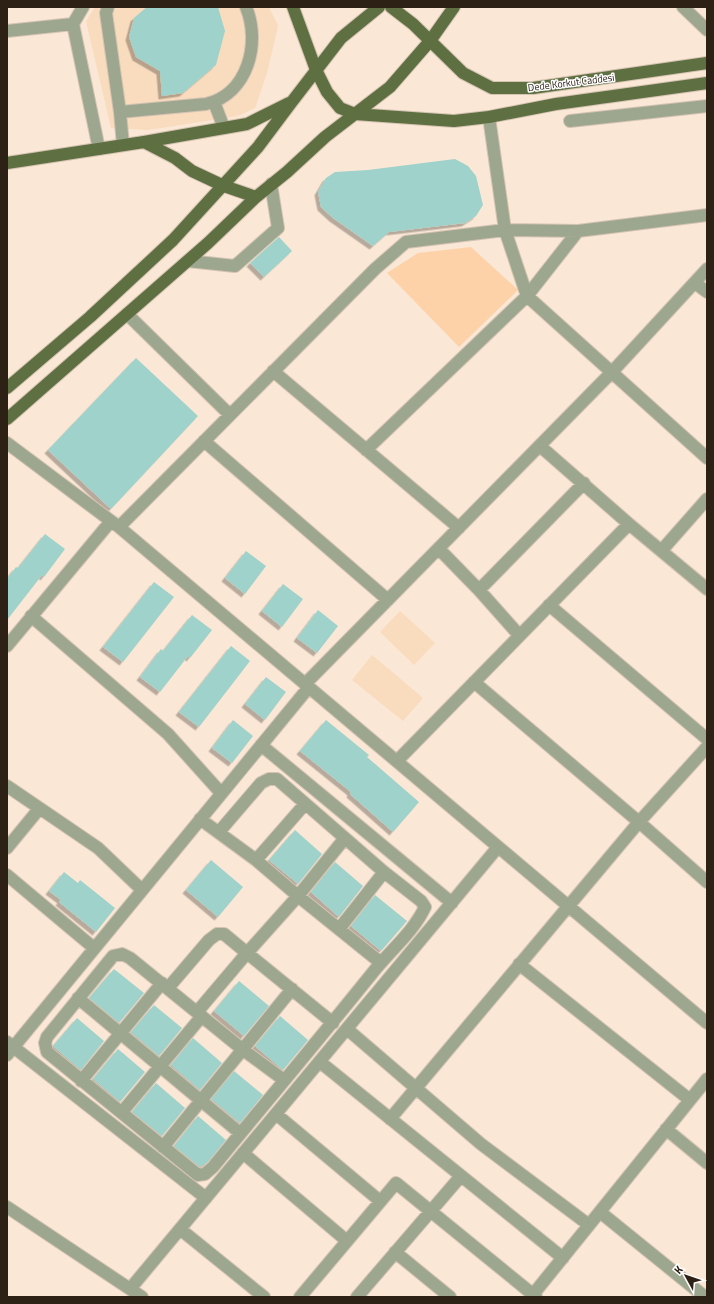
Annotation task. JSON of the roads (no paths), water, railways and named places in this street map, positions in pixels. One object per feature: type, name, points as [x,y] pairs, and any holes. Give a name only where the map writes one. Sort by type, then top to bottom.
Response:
[{"type":"main road","points":[[293,7],[316,70],[327,92],[340,108],[354,114]]},
{"type":"main road","points":[[7,388],[90,317],[173,240],[258,148],[290,103],[340,38],[379,7]]},
{"type":"main road","name":"Dede Korkut Caddesi","points":[[391,7],[413,24],[463,73],[492,88],[533,88],[707,63]]},
{"type":"main road","points":[[7,419],[188,261],[256,197],[325,137],[390,87],[430,41],[454,7]]},
{"type":"main road","name":"Dede Korkut Caddesi","points":[[354,114],[454,121],[489,117],[556,104],[707,83]]},
{"type":"main road","points":[[7,163],[144,142],[247,124],[290,103]]},
{"type":"main road","points":[[144,142],[175,158],[192,171],[224,186],[256,197]]},
{"type":"street","points":[[83,7],[73,24],[99,149]]},
{"type":"street","points":[[108,7],[106,13],[120,112],[123,145]]},
{"type":"street","points":[[120,112],[206,104],[222,99],[232,90],[245,72],[248,63],[253,42],[253,30],[251,19],[246,7]]},
{"type":"street","points":[[684,7],[707,30]]},
{"type":"street","points":[[7,31],[73,24]]},
{"type":"street","points":[[214,102],[224,128]]},
{"type":"street","points":[[570,121],[707,106]]},
{"type":"street","points":[[489,117],[505,230],[527,296],[707,458]]},
{"type":"street","points":[[188,261],[235,266],[278,228],[271,184]]},
{"type":"street","points":[[7,646],[31,616],[115,524],[204,441],[375,269],[406,242],[505,230],[578,232],[707,215]]},
{"type":"street","points":[[366,450],[527,296],[578,232]]},
{"type":"street","points":[[206,1198],[9,1048],[142,890],[261,745],[307,686],[388,600],[439,550],[458,528],[612,372],[707,270]]},
{"type":"street","points":[[695,283],[707,292]]},
{"type":"street","points":[[127,314],[230,415]]},
{"type":"street","points":[[273,371],[458,528]]},
{"type":"street","points":[[204,441],[388,600]]},
{"type":"street","points":[[7,443],[115,524],[707,1023]]},
{"type":"street","points":[[540,446],[629,524],[707,589]]},
{"type":"street","points":[[479,590],[584,483]]},
{"type":"street","points":[[662,550],[707,499]]},
{"type":"street","points":[[397,761],[629,524]]},
{"type":"street","points":[[439,550],[479,590],[519,635]]},
{"type":"street","points":[[549,605],[707,739]]},
{"type":"street","points":[[31,616],[168,734],[221,793]]},
{"type":"street","points":[[474,682],[639,822],[707,882]]},
{"type":"street","points":[[261,745],[452,903]]},
{"type":"street","points":[[390,1119],[639,822],[707,747]]},
{"type":"street","points":[[219,832],[261,783],[269,779],[277,779],[384,872],[421,901],[425,907],[420,918],[381,963],[333,1023],[205,1174],[198,1175],[47,1052],[45,1043],[47,1037],[113,956],[122,954],[130,958],[242,1049],[284,1080]]},
{"type":"street","points":[[7,786],[98,848],[142,890]]},
{"type":"street","points":[[256,860],[305,804]]},
{"type":"street","points":[[7,848],[39,809]]},
{"type":"street","points":[[200,819],[256,860],[381,963]]},
{"type":"street","points":[[122,1112],[159,1067],[247,953],[298,896],[345,838]]},
{"type":"street","points":[[130,1289],[498,847]]},
{"type":"street","points":[[339,929],[384,872]]},
{"type":"street","points":[[7,875],[94,948]]},
{"type":"street","points":[[81,1081],[120,1033],[209,940],[217,934],[224,934],[333,1023]]},
{"type":"street","points":[[519,964],[690,1100]]},
{"type":"street","points":[[163,1147],[292,989]]},
{"type":"street","points":[[78,998],[240,1133]]},
{"type":"street","points":[[347,1029],[481,1144],[589,1225]]},
{"type":"street","points":[[320,1062],[563,1258]]},
{"type":"street","points":[[300,1297],[396,1183],[534,1296],[589,1225],[707,1079]]},
{"type":"street","points":[[276,1114],[380,1201]]},
{"type":"street","points":[[666,1130],[707,1163]]},
{"type":"street","points":[[244,1153],[347,1241]]},
{"type":"street","points":[[357,1297],[461,1176]]},
{"type":"street","points":[[7,1207],[142,1297]]},
{"type":"street","points":[[600,1212],[705,1297]]},
{"type":"street","points":[[180,1229],[264,1297]]},
{"type":"street","points":[[396,1252],[450,1297]]}]
